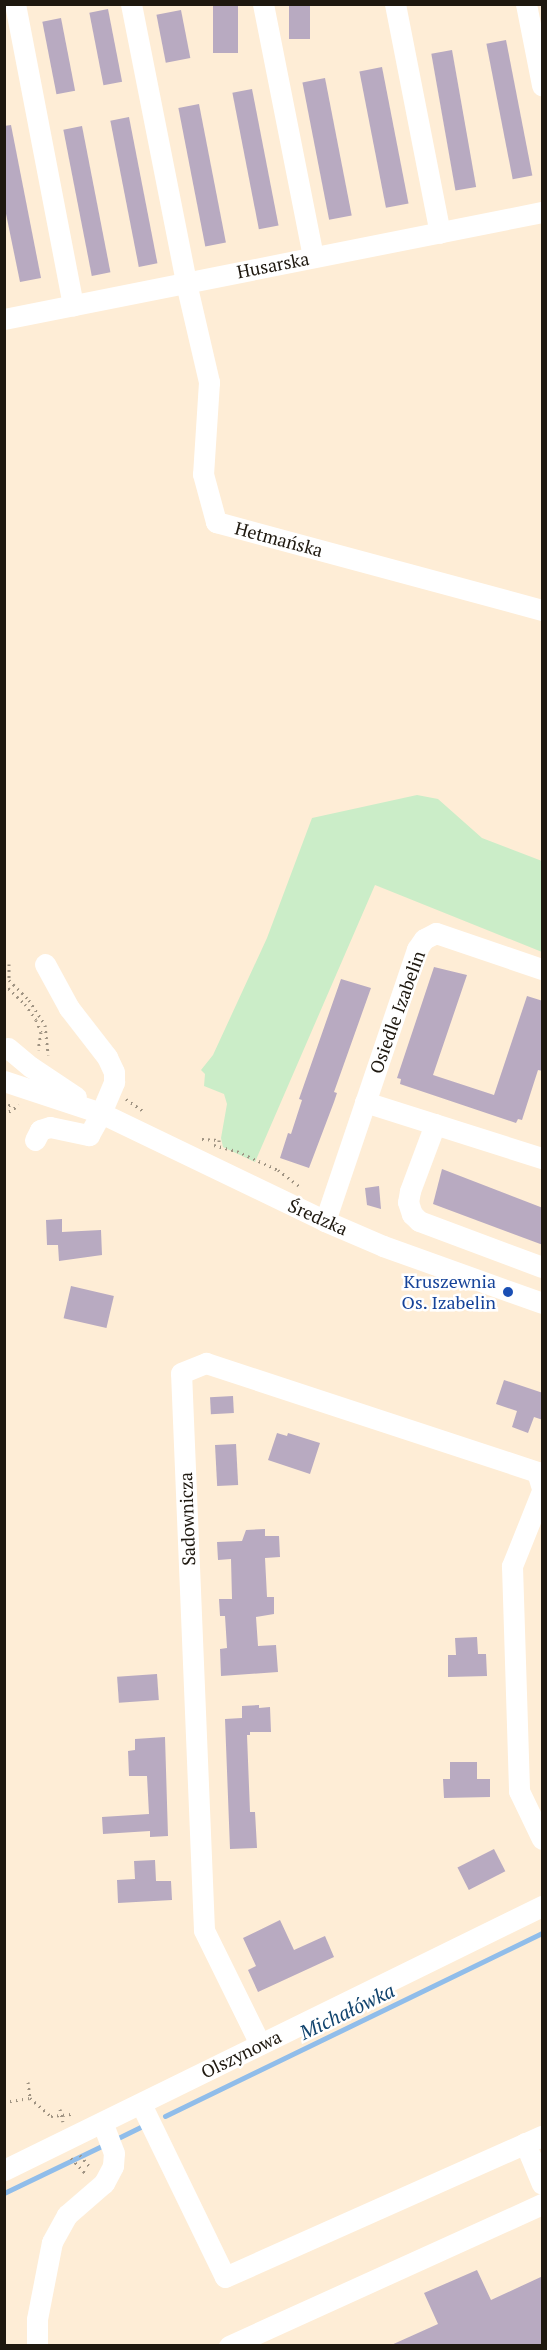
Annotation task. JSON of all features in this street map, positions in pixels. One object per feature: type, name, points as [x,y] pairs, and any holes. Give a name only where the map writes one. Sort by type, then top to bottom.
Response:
[{"type":"street","points":[[15,4],[73,305]]},
{"type":"street","points":[[130,4],[186,283]]},
{"type":"street","points":[[263,4],[313,257]]},
{"type":"street","points":[[394,4],[440,233]]},
{"type":"street","points":[[526,4],[543,85]]},
{"type":"street","name":"Husarska","points":[[4,319],[543,212]]},
{"type":"street","name":"Hetmańska","points":[[186,283],[209,382],[203,474],[216,522],[543,610]]},
{"type":"street","name":"Osiedle Izabelin","points":[[327,1215],[417,949],[424,939],[436,933],[543,969]]},
{"type":"street","points":[[35,1140],[40,1130],[50,1127],[89,1135],[114,1082],[114,1072],[107,1057],[69,1008],[45,964]]},
{"type":"street","name":"Średzka","points":[[6,1047],[31,1067],[391,1249],[543,1304]]},
{"type":"street","name":"Średzka","points":[[4,1081],[105,1105]]},
{"type":"street","points":[[365,1102],[541,1153]]},
{"type":"street","points":[[435,1124],[408,1202],[412,1214],[419,1221],[543,1267]]},
{"type":"street","name":"Sadownicza","points":[[260,2044],[204,1930],[181,1373],[206,1363],[537,1472],[543,1489],[512,1566],[519,1791],[543,1839]]},
{"type":"street","name":"Olszynowa","points":[[4,2170],[543,1906]]},
{"type":"street","points":[[141,2104],[225,2277],[534,2139],[543,2184]]},
{"type":"street","points":[[37,2346],[38,2319],[52,2242],[67,2215],[104,2183],[113,2166],[114,2153],[102,2122]]},
{"type":"street","points":[[229,2346],[543,2204]]},
{"type":"path","points":[[4,984],[25,1004],[40,1027],[38,1053]]},
{"type":"path","points":[[105,1105],[141,1115]]},
{"type":"path","points":[[197,1144],[231,1149],[278,1170],[300,1186],[327,1215]]},
{"type":"path","points":[[4,2102],[30,2098]]},
{"type":"green space","points":[[417,795],[438,799],[482,838],[542,861],[542,952],[375,885],[255,1162],[223,1147],[221,1138],[227,1104],[224,1094],[204,1086],[205,1074],[201,1070],[213,1055],[267,938],[312,818]]},
{"type":"building","points":[[213,4],[238,4],[238,53],[213,53]]},
{"type":"building","points":[[289,4],[310,4],[310,39],[289,39]]},
{"type":"building","points":[[108,9],[122,82],[103,85],[89,13]]},
{"type":"building","points":[[181,10],[190,58],[166,63],[156,15]]},
{"type":"building","points":[[61,18],[75,91],[56,94],[42,22]]},
{"type":"building","points":[[506,40],[532,175],[513,179],[486,44]]},
{"type":"building","points":[[452,50],[476,187],[455,191],[431,54]]},
{"type":"building","points":[[382,67],[409,203],[386,208],[359,71]]},
{"type":"building","points":[[325,78],[352,215],[329,220],[302,82]]},
{"type":"building","points":[[252,89],[279,225],[259,229],[232,93]]},
{"type":"building","points":[[199,104],[226,242],[205,246],[178,108]]},
{"type":"building","points":[[129,117],[157,263],[139,267],[110,121]]},
{"type":"building","points":[[11,125],[41,278],[20,282],[4,204],[4,126]]},
{"type":"building","points":[[82,126],[110,272],[92,276],[63,130]]},
{"type":"building","points":[[434,967],[467,975],[433,1075],[494,1095],[527,996],[543,1001],[543,1071],[538,1070],[522,1120],[518,1119],[516,1123],[400,1084],[401,1079],[397,1078]]},
{"type":"building","points":[[341,979],[371,988],[334,1092],[337,1093],[334,1102],[309,1168],[280,1158],[288,1133],[291,1134],[302,1100],[299,1099]]},
{"type":"building","points":[[442,1169],[543,1208],[543,1245],[433,1204]]},
{"type":"building","points":[[379,1186],[381,1209],[367,1205],[365,1188]]},
{"type":"building","points":[[62,1219],[62,1232],[101,1230],[102,1255],[59,1261],[58,1245],[47,1245],[46,1220]]},
{"type":"building","points":[[71,1286],[114,1296],[106,1328],[64,1318]]},
{"type":"building","points":[[504,1380],[543,1393],[543,1420],[534,1417],[528,1433],[512,1427],[517,1411],[496,1404]]},
{"type":"building","points":[[233,1396],[234,1413],[211,1414],[210,1397]]},
{"type":"building","points":[[277,1433],[287,1436],[288,1433],[320,1443],[310,1474],[268,1460]]},
{"type":"building","points":[[236,1444],[238,1485],[217,1486],[215,1445]]},
{"type":"building","points":[[265,1529],[265,1536],[279,1536],[280,1557],[265,1558],[267,1597],[274,1597],[274,1614],[256,1617],[258,1646],[276,1645],[278,1672],[221,1676],[220,1649],[227,1648],[225,1616],[220,1616],[219,1599],[232,1599],[231,1559],[218,1560],[217,1542],[242,1541],[246,1530]]},
{"type":"building","points":[[477,1637],[478,1654],[486,1654],[487,1676],[448,1677],[448,1655],[456,1655],[455,1638]]},
{"type":"building","points":[[157,1674],[159,1700],[119,1703],[117,1677]]},
{"type":"building","points":[[259,1705],[259,1708],[270,1707],[271,1732],[250,1732],[250,1735],[247,1735],[250,1812],[255,1812],[257,1848],[230,1849],[225,1719],[242,1718],[242,1706]]},
{"type":"building","points":[[165,1737],[168,1836],[150,1837],[150,1831],[103,1834],[102,1817],[149,1814],[147,1776],[129,1776],[128,1751],[135,1750],[135,1739]]},
{"type":"building","points":[[450,1762],[477,1762],[477,1779],[490,1779],[490,1797],[444,1798],[443,1779],[450,1779]]},
{"type":"building","points":[[494,1849],[505,1871],[469,1890],[457,1868]]},
{"type":"building","points":[[155,1860],[156,1881],[171,1881],[172,1900],[118,1903],[117,1880],[135,1879],[134,1861]]},
{"type":"building","points":[[280,1920],[294,1950],[325,1936],[334,1957],[258,1992],[248,1970],[256,1966],[243,1938]]},
{"type":"building","points":[[477,2270],[491,2300],[543,2276],[543,2346],[389,2346],[438,2324],[424,2293]]},
{"type":"waterway","name":"Michałówka","points":[[165,2116],[542,1933]]},
{"type":"waterway","name":"Michałówka","points":[[114,2140],[141,2127]]},
{"type":"waterway","name":"Michałówka","points":[[4,2193],[106,2144]]},
{"type":"place","name":"Kruszewnia Os. Izabelin","points":[[508,1292]]}]
